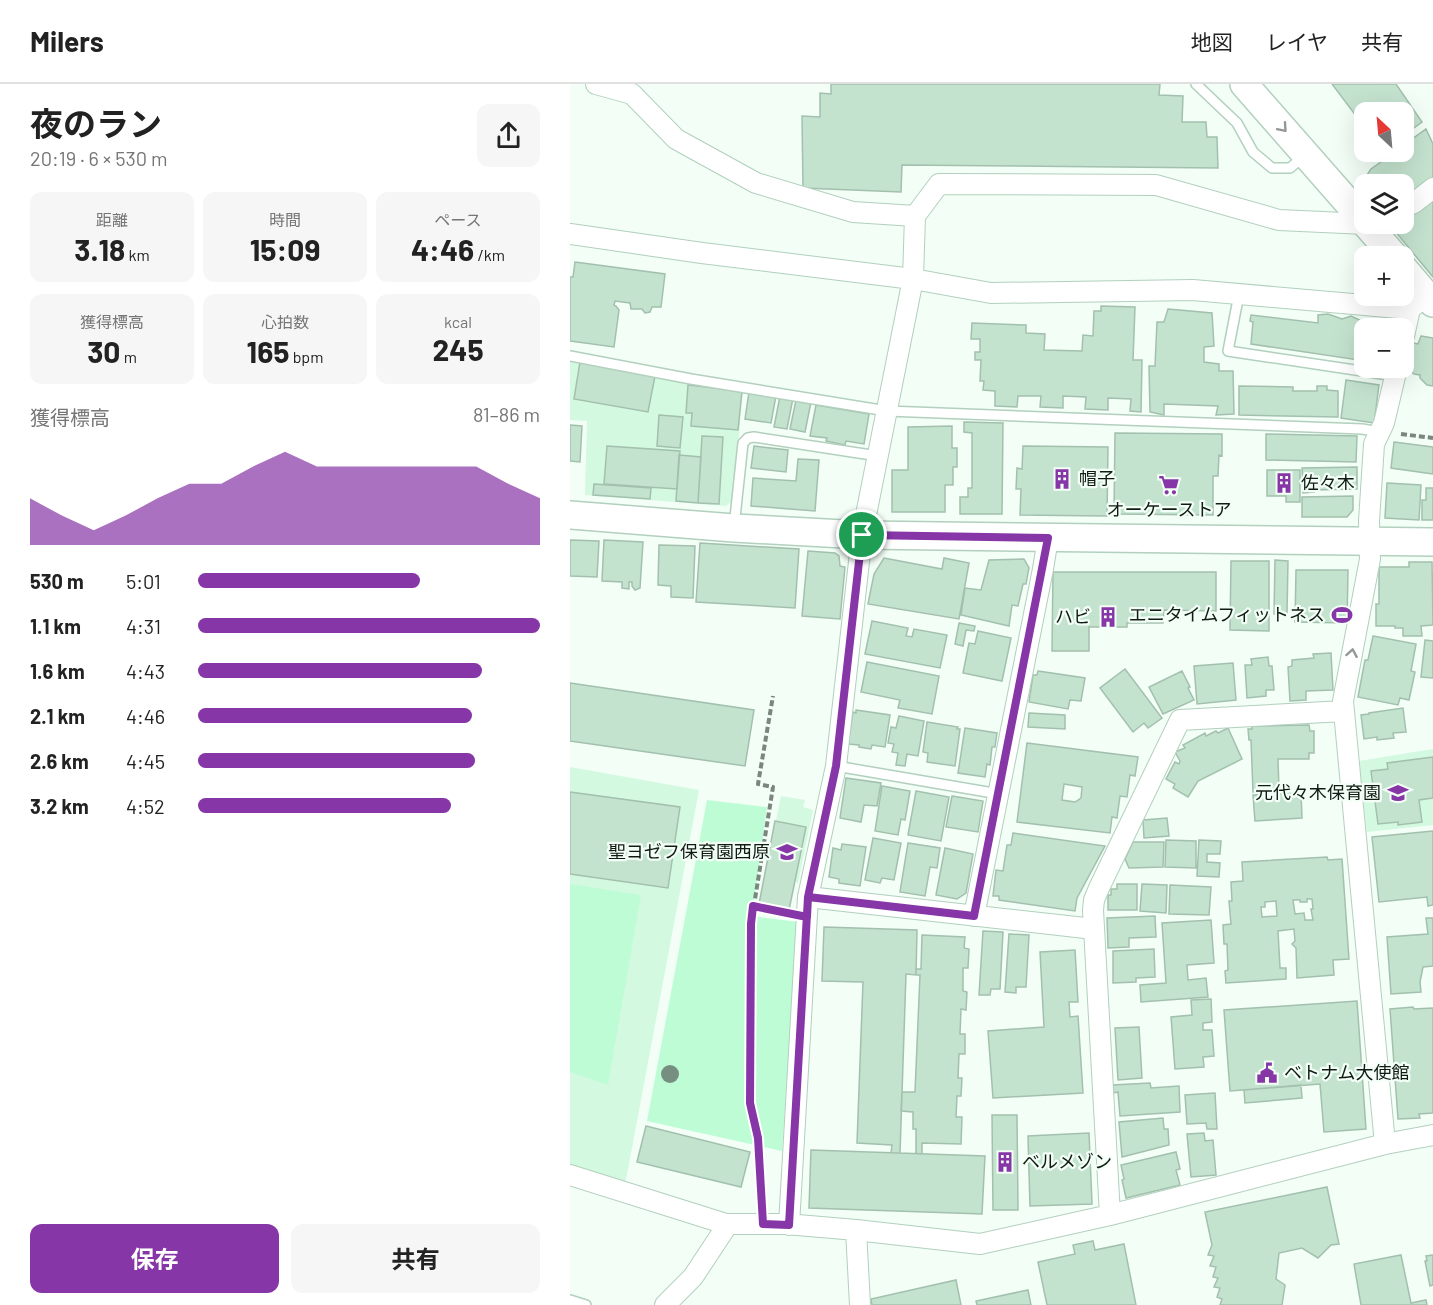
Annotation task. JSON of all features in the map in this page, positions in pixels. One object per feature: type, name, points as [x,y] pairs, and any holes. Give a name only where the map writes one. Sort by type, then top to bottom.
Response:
[{"type":"street","points":[[596,84],[635,89],[676,139],[756,183],[853,212],[915,216]]},
{"type":"street","points":[[1244,84],[1354,209]]},
{"type":"street","points":[[789,1225],[808,907],[836,766],[862,535],[913,279],[915,216],[939,184],[1156,185],[1279,220],[1354,223]]},
{"type":"street","points":[[1414,203],[1433,189]]},
{"type":"street","points":[[570,234],[913,279],[991,292],[1193,290],[1423,303]]},
{"type":"street","points":[[1375,234],[1386,246]]},
{"type":"street","points":[[1414,287],[1423,303]]},
{"type":"street","points":[[1414,319],[1423,303]]},
{"type":"street","points":[[1385,1144],[1344,701],[1370,559],[1369,521],[1374,444],[1384,423],[1395,378]]},
{"type":"street","points":[[570,515],[862,535],[1433,542]]},
{"type":"street","points":[[974,916],[1048,538]]},
{"type":"street","points":[[1110,1215],[1094,900],[1180,720],[1344,711]]},
{"type":"street","points":[[808,907],[974,916],[1094,929]]},
{"type":"street","points":[[570,1175],[726,1224],[789,1225],[856,1230],[980,1244],[1110,1215],[1385,1144],[1433,1135]]},
{"type":"street","points":[[665,1305],[693,1277],[726,1224]]},
{"type":"street","points":[[856,1230],[861,1305]]},
{"type":"lane","points":[[1196,84],[1237,123],[1253,152],[1272,168],[1290,168],[1306,154]]},
{"type":"lane","points":[[1239,294],[1228,351],[1354,367]]},
{"type":"lane","points":[[570,356],[691,379],[887,411],[1362,429],[1380,432]]},
{"type":"lane","points":[[734,528],[743,443],[747,438],[754,437],[878,456]]},
{"type":"lane","points":[[836,766],[999,794]]},
{"type":"lane","points":[[570,1300],[586,1305]]},
{"type":"path","points":[[1380,432],[1433,438]]},
{"type":"path","points":[[763,1224],[758,1138],[750,1103],[751,924],[773,787],[758,784],[774,696]]},
{"type":"path","points":[[753,906],[808,907]]},
{"type":"shaded area","points":[[570,359],[743,391],[733,500],[726,506],[585,495],[587,421],[570,420]]},
{"type":"shaded area","name":"元代々木保育園","points":[[1433,749],[1433,825],[1367,832],[1359,761]]},
{"type":"shaded area","points":[[570,767],[699,790],[625,1185],[570,1167]]},
{"type":"shaded area","name":"聖ヨゼフ保育園西原","points":[[781,796],[805,800],[803,807],[813,810],[798,883],[795,882],[789,910],[759,904]]},
{"type":"shaded area","points":[[707,800],[767,807],[752,916],[797,922],[782,1151],[647,1121]]},
{"type":"shaded area","points":[[570,884],[641,895],[608,1085],[570,1072]]},
{"type":"building","points":[[831,84],[1160,84],[1159,95],[1183,96],[1182,122],[1206,122],[1207,137],[1217,137],[1218,168],[902,165],[901,192],[803,188],[802,116],[820,117],[820,93],[831,94]]},
{"type":"building","points":[[1332,84],[1396,84],[1408,102],[1354,102],[1354,113]]},
{"type":"building","points":[[1414,110],[1422,122],[1414,128]]},
{"type":"building","points":[[1426,129],[1433,144],[1433,180],[1414,192],[1414,174],[1368,174],[1381,162],[1414,162],[1414,138]]},
{"type":"building","points":[[1433,196],[1433,277],[1414,254],[1414,246],[1407,246],[1397,234],[1414,234],[1414,213]]},
{"type":"building","points":[[575,262],[665,274],[661,307],[652,307],[650,312],[645,313],[642,309],[631,309],[630,303],[615,301],[614,305],[619,310],[614,347],[570,341],[570,277],[573,277]]},
{"type":"building","points":[[1101,306],[1135,307],[1133,360],[1142,360],[1141,412],[1130,411],[1131,399],[1108,398],[1108,410],[1085,409],[1086,397],[1063,396],[1063,408],[1040,407],[1041,396],[1018,396],[1017,407],[995,406],[995,391],[983,390],[984,381],[980,381],[981,360],[975,360],[975,352],[980,352],[980,339],[971,339],[972,323],[1026,325],[1026,333],[1045,334],[1044,350],[1082,351],[1083,335],[1093,336],[1094,311],[1101,311]]},
{"type":"building","points":[[1168,309],[1212,313],[1214,346],[1204,347],[1204,362],[1219,364],[1219,371],[1233,371],[1234,414],[1216,415],[1218,406],[1164,404],[1164,415],[1150,412],[1149,366],[1155,366],[1157,322],[1164,322]]},
{"type":"building","points":[[1328,314],[1342,319],[1351,316],[1355,318],[1354,359],[1251,344],[1253,322],[1250,321],[1251,315],[1318,323],[1318,315]]},
{"type":"building","points":[[1421,336],[1433,338],[1433,386],[1427,385],[1420,375],[1414,374],[1414,343],[1418,344]]},
{"type":"building","points":[[580,362],[655,376],[648,412],[574,399]]},
{"type":"building","points":[[1346,380],[1379,385],[1374,423],[1341,418]]},
{"type":"building","points":[[688,385],[742,391],[738,430],[691,426],[692,413],[686,413]]},
{"type":"building","points":[[1239,386],[1293,387],[1293,391],[1317,391],[1317,386],[1327,386],[1327,390],[1338,391],[1338,417],[1239,415]]},
{"type":"building","points":[[749,392],[776,396],[771,423],[745,419]]},
{"type":"building","points":[[780,396],[793,398],[787,429],[774,427]]},
{"type":"building","points":[[796,400],[811,402],[805,432],[790,429]]},
{"type":"building","points":[[816,405],[869,414],[864,444],[846,441],[845,445],[826,441],[827,438],[810,436]]},
{"type":"building","points":[[659,415],[683,417],[680,448],[657,446]]},
{"type":"building","points":[[964,422],[1003,423],[1002,514],[960,514],[960,497],[968,497],[968,488],[972,488],[972,433],[964,432]]},
{"type":"building","points":[[570,425],[582,426],[580,462],[570,461]]},
{"type":"building","points":[[952,426],[952,448],[957,448],[957,467],[953,467],[953,485],[945,485],[945,512],[892,512],[892,470],[908,470],[908,427]]},
{"type":"building","points":[[1115,433],[1222,434],[1222,456],[1219,455],[1218,476],[1213,476],[1213,515],[1114,514]]},
{"type":"building","points":[[1266,434],[1357,436],[1356,462],[1266,460]]},
{"type":"building","points":[[702,436],[723,437],[719,504],[698,503]]},
{"type":"building","points":[[1394,442],[1433,447],[1433,474],[1391,468]]},
{"type":"building","points":[[607,446],[680,451],[677,489],[604,484]]},
{"type":"building","points":[[754,446],[788,450],[786,472],[751,468]]},
{"type":"building","name":"帽子","points":[[1023,446],[1108,447],[1107,516],[1020,515],[1021,489],[1016,489],[1017,468],[1022,469]]},
{"type":"building","points":[[679,455],[701,457],[698,503],[676,501]]},
{"type":"building","points":[[798,459],[819,460],[815,511],[751,506],[753,478],[796,481]]},
{"type":"building","points":[[1357,467],[1357,489],[1314,490],[1314,492],[1303,493],[1302,468]]},
{"type":"building","name":"佐々木","points":[[1267,470],[1300,470],[1300,502],[1286,502],[1286,496],[1267,496]]},
{"type":"building","points":[[1387,483],[1421,485],[1419,520],[1385,518]]},
{"type":"building","points":[[594,484],[651,488],[650,499],[593,495]]},
{"type":"building","points":[[1426,488],[1433,488],[1433,520],[1422,520],[1422,500],[1426,500]]},
{"type":"building","points":[[1353,496],[1353,510],[1347,517],[1302,517],[1302,497]]},
{"type":"building","points":[[570,540],[599,541],[597,577],[570,576]]},
{"type":"building","points":[[604,540],[643,542],[640,588],[635,590],[632,582],[629,582],[629,589],[622,588],[622,582],[602,581]]},
{"type":"building","points":[[700,543],[799,549],[795,608],[696,602]]},
{"type":"building","points":[[659,545],[695,546],[693,598],[671,597],[671,586],[658,585]]},
{"type":"building","points":[[808,551],[835,553],[839,556],[840,566],[845,567],[840,619],[802,616]]},
{"type":"building","points":[[884,558],[942,569],[944,558],[969,563],[959,619],[868,604],[874,574]]},
{"type":"building","points":[[1024,559],[1029,568],[1026,584],[1023,584],[1018,606],[1012,605],[1009,626],[961,615],[965,588],[981,590],[989,560]]},
{"type":"building","points":[[1275,560],[1288,561],[1287,614],[1274,614]]},
{"type":"building","points":[[1231,561],[1269,561],[1269,631],[1230,630]]},
{"type":"building","points":[[1409,562],[1432,562],[1433,625],[1421,626],[1422,636],[1403,636],[1403,628],[1395,628],[1395,626],[1376,626],[1376,604],[1379,604],[1379,567],[1409,567]]},
{"type":"building","points":[[1296,570],[1348,570],[1347,623],[1295,622]]},
{"type":"building","name":"ハビ","points":[[1053,572],[1216,572],[1216,611],[1164,610],[1163,623],[1127,623],[1127,627],[1089,627],[1089,651],[1052,651]]},
{"type":"building","points":[[872,621],[908,628],[906,636],[912,637],[914,629],[947,635],[940,668],[865,654]]},
{"type":"building","points":[[959,623],[975,626],[974,631],[966,630],[963,646],[955,644]]},
{"type":"building","points":[[978,631],[1011,638],[1002,681],[963,673],[969,643],[975,644]]},
{"type":"building","points":[[1373,636],[1416,644],[1411,671],[1415,672],[1409,700],[1400,698],[1398,705],[1358,697],[1365,660],[1368,660]]},
{"type":"building","points":[[1425,640],[1433,641],[1433,678],[1421,677]]},
{"type":"building","points":[[1331,653],[1333,690],[1306,691],[1306,700],[1290,701],[1288,667],[1292,666],[1292,660],[1314,658],[1313,654]]},
{"type":"building","points":[[1268,657],[1269,666],[1272,666],[1274,690],[1266,690],[1266,696],[1247,698],[1245,665],[1252,665],[1251,659]]},
{"type":"building","points":[[867,662],[939,676],[932,714],[898,708],[900,700],[861,692]]},
{"type":"building","points":[[1233,663],[1236,700],[1197,704],[1194,666]]},
{"type":"building","points":[[1125,669],[1162,718],[1148,728],[1144,723],[1133,732],[1100,688]]},
{"type":"building","points":[[1038,671],[1085,678],[1081,701],[1070,700],[1068,709],[1029,702],[1033,675],[1037,675]]},
{"type":"building","points":[[1182,671],[1194,700],[1163,714],[1149,687]]},
{"type":"building","points":[[570,683],[754,710],[745,766],[570,741]]},
{"type":"building","points":[[1403,708],[1406,732],[1393,733],[1394,738],[1364,739],[1361,715]]},
{"type":"building","points":[[856,710],[890,715],[885,747],[872,745],[871,749],[848,744],[853,712],[856,713]]},
{"type":"building","points":[[1029,713],[1065,715],[1065,729],[1028,727]]},
{"type":"building","points":[[899,716],[924,721],[918,756],[907,754],[905,766],[896,765],[898,753],[892,752],[894,744],[888,743],[891,727],[896,728]]},
{"type":"building","points":[[927,722],[960,729],[955,766],[927,762],[928,753],[923,752]]},
{"type":"building","points":[[1309,725],[1310,731],[1314,731],[1314,753],[1309,753],[1309,759],[1278,759],[1279,791],[1253,792],[1251,740],[1249,740],[1248,729],[1252,729],[1252,726]]},
{"type":"building","points":[[965,728],[997,733],[985,777],[958,773]]},
{"type":"building","points":[[1228,728],[1242,759],[1198,781],[1188,797],[1173,788],[1175,784],[1166,779],[1175,762],[1179,764],[1180,761],[1175,752],[1185,748],[1183,745],[1205,733],[1206,736]]},
{"type":"building","points":[[1027,743],[1138,757],[1135,776],[1130,775],[1127,797],[1120,796],[1117,818],[1112,817],[1110,833],[1017,822]],"holes":[[[1064,784],[1082,787],[1081,798],[1075,802],[1062,800]]]},
{"type":"building","name":"元代々木保育園","points":[[1433,757],[1433,798],[1419,800],[1422,822],[1398,825],[1398,822],[1378,824],[1371,771],[1388,769],[1387,763]]},
{"type":"building","points":[[846,778],[881,783],[877,806],[864,805],[861,822],[840,818]]},
{"type":"building","points":[[882,786],[910,791],[905,820],[901,819],[898,835],[875,831]]},
{"type":"building","points":[[916,791],[949,797],[941,841],[908,835]]},
{"type":"building","points":[[570,792],[680,807],[668,888],[570,874]]},
{"type":"building","points":[[1301,793],[1302,818],[1255,821],[1253,795]]},
{"type":"building","points":[[952,796],[983,801],[978,832],[946,827]]},
{"type":"building","points":[[1167,818],[1169,836],[1144,838],[1143,820]]},
{"type":"building","name":"聖ヨゼフ保育園西原","points":[[775,821],[806,827],[789,910],[759,904]]},
{"type":"building","points":[[1433,831],[1433,905],[1428,906],[1427,897],[1379,902],[1372,837]]},
{"type":"building","points":[[1013,833],[1105,846],[1077,898],[1075,911],[999,900],[999,896],[993,896],[996,870],[1003,871],[1007,845],[1011,845]]},
{"type":"building","points":[[873,838],[901,843],[894,880],[882,878],[880,883],[865,880]]},
{"type":"building","points":[[1166,840],[1196,841],[1196,868],[1165,867]]},
{"type":"building","points":[[1199,840],[1221,841],[1220,854],[1207,854],[1207,862],[1220,863],[1219,877],[1197,876]]},
{"type":"building","points":[[1133,842],[1164,842],[1163,867],[1129,868],[1125,859]]},
{"type":"building","points":[[908,843],[940,848],[937,868],[930,867],[925,896],[900,892]]},
{"type":"building","points":[[842,844],[866,847],[860,886],[839,883],[839,879],[829,877],[833,848],[841,850]]},
{"type":"building","points":[[945,848],[973,854],[966,893],[957,899],[936,895]]},
{"type":"building","points":[[1327,857],[1328,860],[1342,859],[1349,959],[1333,960],[1334,975],[1297,978],[1296,948],[1292,944],[1295,941],[1294,929],[1278,931],[1280,968],[1286,968],[1286,979],[1226,983],[1227,944],[1224,944],[1223,925],[1231,924],[1229,901],[1232,901],[1231,882],[1243,881],[1242,862]],"holes":[[[1307,899],[1312,899],[1313,920],[1305,920],[1304,913],[1295,914],[1293,900],[1307,902]],[[1276,901],[1277,916],[1262,917],[1261,907],[1265,907],[1265,902]]]},
{"type":"building","points":[[1117,884],[1137,884],[1137,910],[1108,910],[1108,895],[1111,895],[1111,889],[1117,889]]},
{"type":"building","points":[[1142,884],[1167,885],[1166,913],[1140,911]]},
{"type":"building","points":[[1170,885],[1211,887],[1209,915],[1169,914]]},
{"type":"building","points":[[1155,916],[1156,937],[1129,938],[1129,947],[1108,948],[1107,918]]},
{"type":"building","points":[[1426,918],[1433,918],[1433,966],[1423,967],[1421,992],[1391,994],[1387,937],[1428,934]]},
{"type":"building","points":[[1211,920],[1214,963],[1187,965],[1188,980],[1206,978],[1208,997],[1141,1002],[1140,985],[1166,983],[1162,923]]},
{"type":"building","points":[[824,927],[917,930],[916,975],[906,974],[900,1153],[891,1153],[892,1145],[857,1143],[863,982],[822,981]]},
{"type":"building","points":[[983,931],[1003,932],[1000,989],[991,989],[990,995],[979,995]]},
{"type":"building","points":[[1009,934],[1029,935],[1026,987],[1016,987],[1016,993],[1005,992]]},
{"type":"building","points":[[922,935],[965,937],[964,948],[969,949],[968,968],[963,968],[963,991],[967,992],[966,1010],[961,1009],[960,1034],[965,1034],[965,1054],[959,1054],[958,1078],[962,1078],[961,1096],[957,1096],[956,1117],[962,1117],[961,1144],[922,1143],[922,1154],[916,1154],[913,1112],[901,1111],[902,1092],[915,1092],[920,975],[916,975],[916,969],[921,969]]},
{"type":"building","points":[[1154,949],[1155,977],[1136,978],[1136,982],[1113,983],[1113,951]]},
{"type":"building","points":[[1075,950],[1078,1002],[1069,1002],[1070,1017],[1078,1016],[1083,1093],[993,1098],[988,1031],[1044,1027],[1040,952]]},
{"type":"building","points":[[1211,999],[1212,1022],[1203,1023],[1203,1030],[1212,1030],[1214,1056],[1203,1057],[1204,1067],[1175,1069],[1171,1017],[1192,1015],[1191,1000]]},
{"type":"building","points":[[1357,1001],[1366,1129],[1324,1132],[1320,1084],[1230,1091],[1224,1010]]},
{"type":"building","points":[[1413,1007],[1414,1009],[1433,1008],[1433,1113],[1419,1114],[1420,1118],[1398,1119],[1390,1009]]},
{"type":"building","points":[[1139,1027],[1142,1078],[1118,1080],[1115,1028]]},
{"type":"building","points":[[1150,1083],[1151,1088],[1179,1086],[1180,1112],[1120,1116],[1118,1092],[1113,1093],[1113,1085]]},
{"type":"building","points":[[1301,1085],[1302,1098],[1245,1103],[1244,1090]]},
{"type":"building","points":[[1215,1093],[1217,1129],[1207,1129],[1206,1123],[1187,1124],[1185,1095]]},
{"type":"building","name":"ベルメゾン","points":[[992,1115],[1017,1115],[1018,1210],[993,1210]]},
{"type":"building","points":[[1163,1118],[1164,1129],[1168,1129],[1169,1145],[1122,1157],[1119,1122]]},
{"type":"building","points":[[646,1126],[750,1152],[741,1187],[637,1162]]},
{"type":"building","points":[[1089,1133],[1092,1204],[1030,1206],[1028,1136]]},
{"type":"building","points":[[1204,1133],[1205,1141],[1213,1140],[1216,1175],[1191,1177],[1187,1134]]},
{"type":"building","points":[[811,1150],[985,1156],[982,1214],[809,1208]]},
{"type":"building","points":[[1176,1152],[1180,1169],[1176,1170],[1180,1185],[1126,1198],[1121,1165]]},
{"type":"building","points":[[1327,1187],[1339,1244],[1331,1245],[1318,1258],[1302,1248],[1279,1253],[1276,1279],[1285,1285],[1282,1305],[1220,1305],[1222,1299],[1217,1297],[1220,1288],[1214,1287],[1218,1278],[1213,1277],[1216,1267],[1210,1266],[1214,1256],[1208,1255],[1212,1245],[1205,1212]]},
{"type":"building","points":[[1093,1241],[1095,1250],[1124,1244],[1136,1305],[1047,1305],[1038,1262],[1075,1254],[1073,1245]]},
{"type":"building","points":[[1401,1255],[1411,1303],[1426,1300],[1427,1305],[1361,1305],[1354,1264]]},
{"type":"building","points":[[1433,1255],[1433,1285],[1430,1286],[1425,1261],[1427,1261],[1426,1256]]},
{"type":"building","points":[[956,1280],[961,1305],[872,1305],[871,1299]]},
{"type":"building","points":[[1028,1290],[1031,1305],[977,1305],[976,1301]]},
{"type":"place","name":"帽子","points":[[1062,479]]},
{"type":"place","name":"佐々木","points":[[1284,483]]},
{"type":"place","name":"オーケーストア","points":[[1169,485]]},
{"type":"place","name":"エニタイムフィットネス","points":[[1342,615]]},
{"type":"place","name":"ハビ","points":[[1108,617]]},
{"type":"place","name":"元代々木保育園","points":[[1398,793]]},
{"type":"place","name":"聖ヨゼフ保育園西原","points":[[787,852]]},
{"type":"place","name":"ベトナム大使館","points":[[1267,1073]]},
{"type":"place","name":"ベルメゾン","points":[[1005,1162]]},
{"type":"route","points":[[862,535],[836,766],[808,897],[789,1225],[763,1224],[758,1138],[750,1103],[753,906],[807,917],[808,897],[974,916],[1048,538],[862,535]]}]
